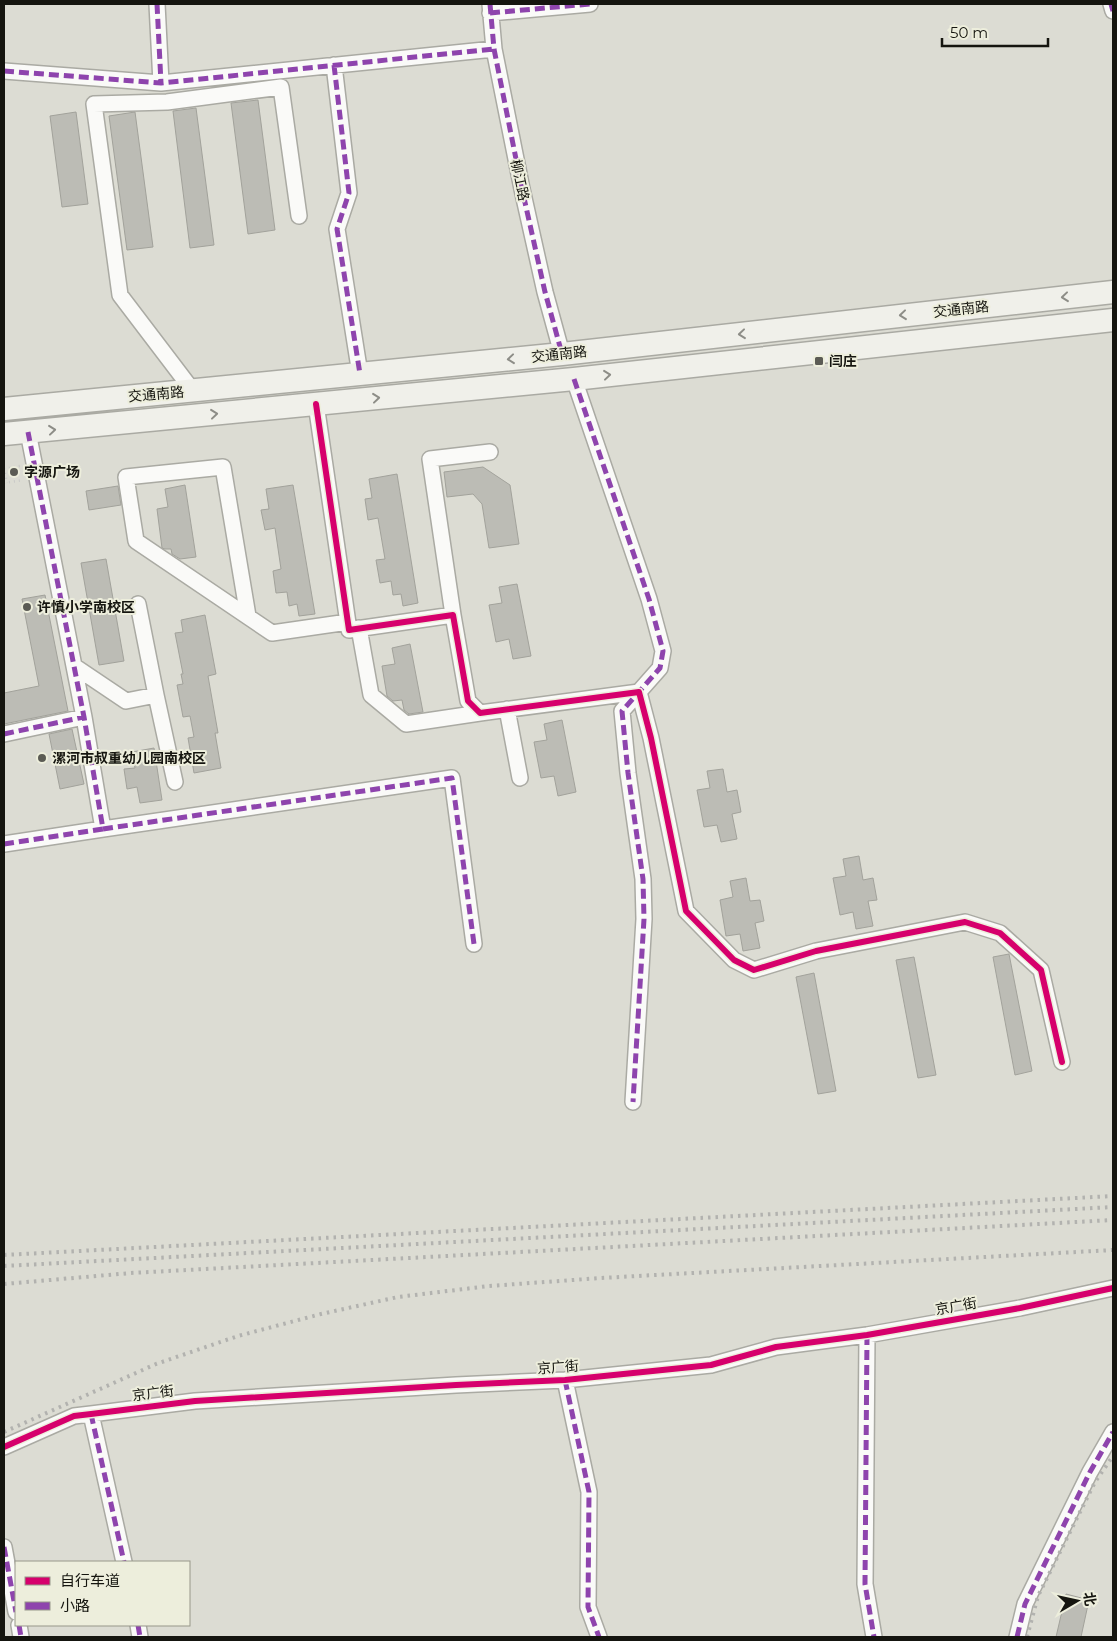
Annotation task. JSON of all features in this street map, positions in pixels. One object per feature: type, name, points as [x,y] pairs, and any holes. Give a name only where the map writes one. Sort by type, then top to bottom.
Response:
[{"type":"main road","name":"交通南路","points":[[4,409],[562,354],[1113,292]]},
{"type":"main road","name":"交通南路","points":[[4,434],[574,379],[1113,320]]},
{"type":"main road","points":[[562,354],[574,379]]},
{"type":"street","points":[[157,4],[161,83]]},
{"type":"street","points":[[490,8],[590,4]]},
{"type":"street","points":[[1111,4],[1113,10]]},
{"type":"street","name":"柳江路","points":[[490,8],[494,49],[522,189],[545,292],[562,354]]},
{"type":"street","points":[[4,71],[161,83],[494,49]]},
{"type":"street","points":[[334,65],[349,193],[336,229],[360,374]]},
{"type":"street","points":[[194,391],[120,295],[94,104],[167,102],[280,87],[299,216]]},
{"type":"street","points":[[574,379],[649,599],[663,651],[660,668],[622,711],[628,773],[644,879],[644,919],[633,1102]]},
{"type":"street","points":[[316,404],[353,625],[371,695],[406,724],[639,692]]},
{"type":"street","points":[[28,432],[84,717],[103,830]]},
{"type":"street","points":[[480,713],[468,700],[453,615],[430,459],[490,452]]},
{"type":"street","points":[[248,616],[223,468],[126,477],[136,541],[272,633],[453,615]]},
{"type":"street","points":[[138,604],[175,782]]},
{"type":"street","points":[[74,666],[126,701],[156,695]]},
{"type":"street","points":[[639,692],[652,738],[686,911],[734,960],[754,970],[816,951],[965,922],[1000,934],[1041,970],[1062,1062]]},
{"type":"street","points":[[507,709],[520,778]]},
{"type":"street","points":[[4,734],[84,717]]},
{"type":"street","points":[[4,844],[452,778],[474,944]]},
{"type":"street","name":"京广街","points":[[4,1447],[74,1416],[195,1401],[566,1380],[711,1365],[776,1347],[867,1335],[1020,1308],[1113,1288]]},
{"type":"street","points":[[867,1335],[864,1584],[874,1637]]},
{"type":"street","points":[[566,1380],[589,1492],[588,1607],[599,1637]]},
{"type":"street","points":[[91,1414],[124,1561]]},
{"type":"street","points":[[1017,1637],[1025,1604],[1090,1472],[1113,1432]]},
{"type":"street","points":[[4,1547],[15,1607]]},
{"type":"path","points":[[4,468],[5,483],[37,478]]},
{"type":"building","points":[[258,100],[275,230],[248,234],[231,103]]},
{"type":"building","points":[[196,108],[214,245],[190,248],[173,111]]},
{"type":"building","points":[[76,112],[88,204],[62,207],[50,116]]},
{"type":"building","points":[[135,112],[153,247],[127,250],[109,116]]},
{"type":"building","points":[[483,467],[510,485],[519,544],[489,548],[482,504],[473,494],[447,497],[444,472]]},
{"type":"building","points":[[397,474],[418,603],[403,606],[401,594],[393,595],[391,581],[380,583],[376,560],[385,559],[378,518],[368,520],[365,499],[372,498],[369,479]]},
{"type":"building","points":[[185,485],[196,557],[180,559],[172,554],[171,549],[162,548],[157,509],[168,507],[165,489]]},
{"type":"building","points":[[293,485],[315,614],[299,616],[297,604],[289,606],[287,592],[276,593],[273,571],[281,569],[275,528],[265,530],[261,510],[269,509],[266,489]]},
{"type":"building","points":[[118,486],[121,505],[89,510],[86,491]]},
{"type":"building","points":[[106,559],[124,661],[99,665],[81,563]]},
{"type":"building","points":[[517,584],[531,656],[513,659],[509,639],[496,642],[489,605],[502,603],[499,587]]},
{"type":"building","points":[[45,595],[68,711],[4,724],[4,693],[39,686],[22,599]]},
{"type":"building","points":[[205,615],[216,674],[208,676],[218,733],[215,733],[221,768],[194,773],[188,738],[194,737],[190,716],[183,717],[177,685],[183,684],[181,674],[183,674],[175,633],[183,632],[181,620]]},
{"type":"building","points":[[410,644],[423,712],[409,714],[404,710],[402,700],[393,701],[387,696],[382,666],[395,664],[392,648]]},
{"type":"building","points":[[562,720],[576,792],[558,796],[554,776],[541,778],[534,742],[547,740],[544,724]]},
{"type":"building","points":[[72,729],[84,784],[60,789],[49,734]]},
{"type":"building","points":[[154,748],[162,800],[140,803],[137,787],[127,789],[124,769],[135,768],[132,752]]},
{"type":"building","points":[[723,769],[727,792],[737,790],[741,812],[732,814],[737,839],[721,842],[717,825],[704,827],[697,790],[710,788],[707,771]]},
{"type":"building","points":[[859,856],[863,880],[873,878],[877,900],[868,901],[873,926],[856,929],[853,912],[840,915],[833,878],[846,876],[843,859]]},
{"type":"building","points":[[746,878],[750,901],[760,900],[764,921],[755,923],[760,948],[743,951],[740,934],[726,936],[720,900],[733,897],[730,881]]},
{"type":"building","points":[[1009,954],[1032,1071],[1015,1075],[993,957]]},
{"type":"building","points":[[914,957],[936,1075],[918,1078],[896,960]]},
{"type":"building","points":[[814,973],[836,1091],[818,1094],[796,977]]},
{"type":"building","points":[[1066,1594],[1089,1600],[1081,1637],[1056,1637]]},
{"type":"railway","points":[[4,1255],[1113,1196]]},
{"type":"railway","points":[[4,1266],[1113,1207]]},
{"type":"railway","points":[[4,1284],[131,1273],[1113,1220]]},
{"type":"railway","points":[[4,1432],[156,1364],[238,1336],[321,1314],[398,1297],[489,1286],[601,1278],[1113,1250]]},
{"type":"railway","points":[[1027,1637],[1038,1596],[1095,1482],[1113,1456]]},
{"type":"marked path","points":[[157,4],[161,83]]},
{"type":"marked path","points":[[490,4],[494,49],[522,189],[545,292],[562,354]]},
{"type":"marked path","points":[[490,13],[590,4]]},
{"type":"marked path","points":[[1111,4],[1113,11]]},
{"type":"marked path","points":[[4,71],[161,83],[494,49]]},
{"type":"marked path","points":[[334,65],[349,193],[337,229],[360,374]]},
{"type":"marked path","points":[[574,379],[649,599],[663,651],[660,668],[622,711],[628,773],[643,879],[644,919],[633,1102]]},
{"type":"marked path","points":[[4,844],[103,829],[84,717],[28,432]]},
{"type":"marked path","points":[[4,734],[84,717]]},
{"type":"marked path","points":[[103,829],[452,778],[474,944]]},
{"type":"marked path","points":[[867,1335],[865,1584],[874,1637]]},
{"type":"marked path","points":[[565,1380],[589,1492],[588,1607],[599,1637]]},
{"type":"marked path","points":[[91,1414],[124,1561]]},
{"type":"marked path","points":[[1017,1637],[1025,1604],[1090,1472],[1113,1432]]},
{"type":"marked path","points":[[4,1547],[15,1607]]},
{"type":"marked path","points":[[19,1626],[21,1637]]},
{"type":"marked path","points":[[138,1626],[140,1637]]},
{"type":"cycle path","points":[[316,404],[349,630],[453,615],[468,701],[480,713],[639,692],[651,738],[686,911],[734,960],[754,970],[816,951],[965,922],[1000,933],[1041,970],[1062,1062]]},
{"type":"cycle path","points":[[4,1447],[74,1416],[195,1401],[565,1380],[711,1365],[776,1347],[867,1335],[1020,1308],[1113,1288]]},
{"type":"place","name":"闫庄","points":[[819,361]]},
{"type":"place","name":"字源广场","points":[[14,472]]},
{"type":"place","name":"许慎小学南校区","points":[[27,607]]},
{"type":"place","name":"漯河市叔重幼儿园南校区","points":[[42,758]]}]
